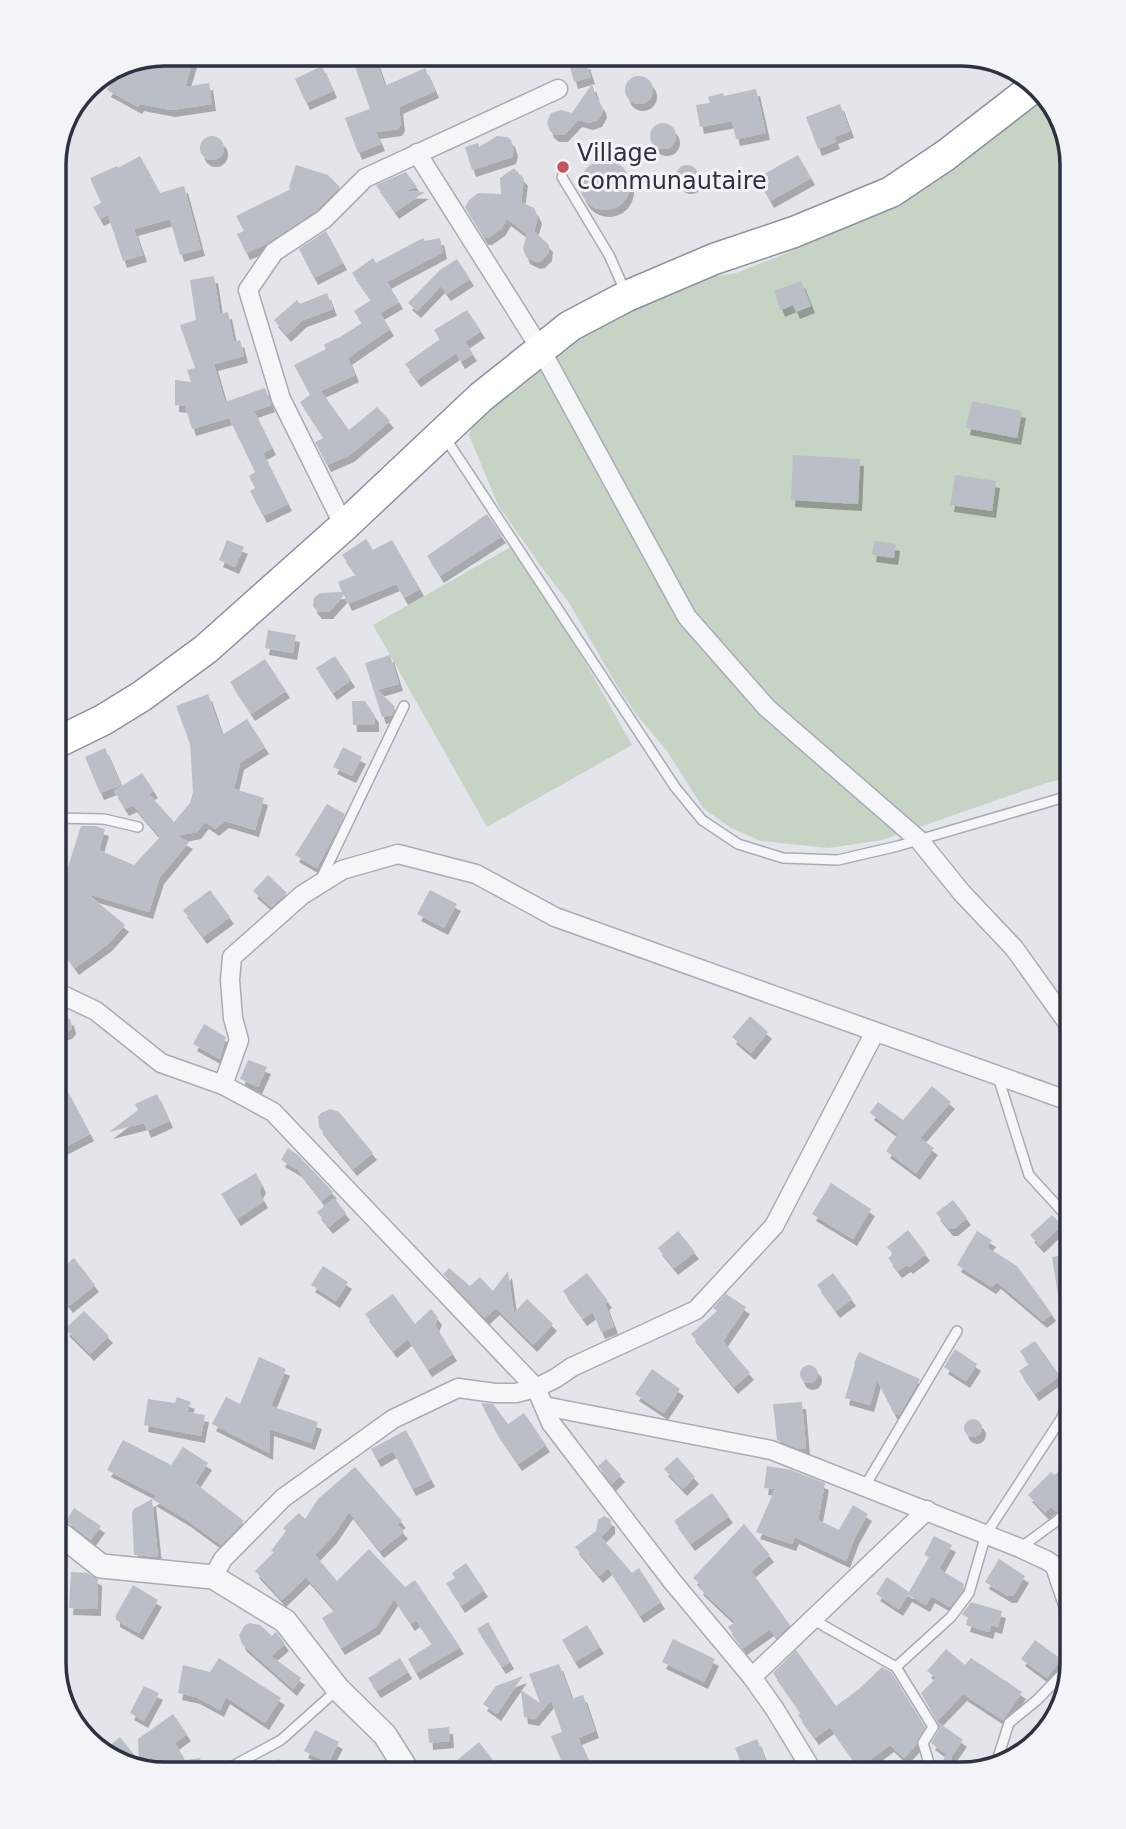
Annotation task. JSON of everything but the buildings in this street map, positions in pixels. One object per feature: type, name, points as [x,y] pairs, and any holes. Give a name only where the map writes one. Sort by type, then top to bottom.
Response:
[{"type":"highway","points":[[67,738],[142,696],[206,649],[344,526],[481,397],[570,326],[627,296],[714,259],[794,232],[891,192],[946,155],[1027,92]]},
{"type":"street","points":[[344,526],[281,399],[248,290],[274,252],[324,219],[365,178],[558,89]]},
{"type":"street","points":[[418,153],[540,348],[687,617],[766,708],[919,839],[962,893],[1014,948],[1060,1013]]},
{"type":"street","points":[[223,1085],[239,1040],[233,1018],[232,957],[292,903],[342,870],[398,854],[476,874],[555,917],[1060,1098]]},
{"type":"street","points":[[67,997],[96,1011],[161,1063],[223,1085],[273,1112],[536,1388],[551,1423],[672,1581],[752,1677],[807,1762]]},
{"type":"street","points":[[213,1577],[223,1559],[284,1498],[393,1419],[458,1388],[495,1394],[516,1394],[536,1388],[572,1367],[696,1310],[774,1226],[875,1032]]},
{"type":"street","points":[[544,1406],[771,1450],[1020,1548],[1060,1570]]},
{"type":"street","points":[[752,1677],[927,1510]]},
{"type":"street","points":[[67,1539],[101,1566],[213,1577],[285,1621],[338,1689],[385,1735],[402,1762]]},
{"type":"lane","points":[[562,177],[609,255],[627,296]]},
{"type":"lane","points":[[443,434],[675,788],[702,820],[738,844],[783,858],[838,859],[919,839],[1060,798]]},
{"type":"lane","points":[[318,885],[404,706]]},
{"type":"lane","points":[[67,818],[104,819],[138,827]]},
{"type":"lane","points":[[998,1077],[1029,1175],[1060,1209]]},
{"type":"lane","points":[[865,1486],[957,1331]]},
{"type":"lane","points":[[896,1667],[951,1617],[969,1593],[986,1534],[1060,1421]]},
{"type":"lane","points":[[1020,1548],[1060,1518]]},
{"type":"lane","points":[[1048,1561],[1060,1596]]},
{"type":"lane","points":[[812,1619],[896,1667],[933,1727],[923,1743],[929,1762]]},
{"type":"lane","points":[[999,1754],[1009,1723],[1059,1678]]},
{"type":"lane","points":[[239,1762],[281,1740],[338,1689]]},
{"type":"green space","points":[[1031,96],[1043,111],[1058,146],[1060,166],[1060,780],[882,840],[828,848],[761,841],[731,828],[703,808],[667,751],[636,714],[616,684],[568,601],[498,505],[469,435],[481,399],[513,366],[682,281],[736,273],[792,251],[892,205]]},
{"type":"green space","points":[[518,543],[632,745],[487,827],[373,625]]},
{"type":"place","name":"Village communautaire","points":[[563,167]]}]
